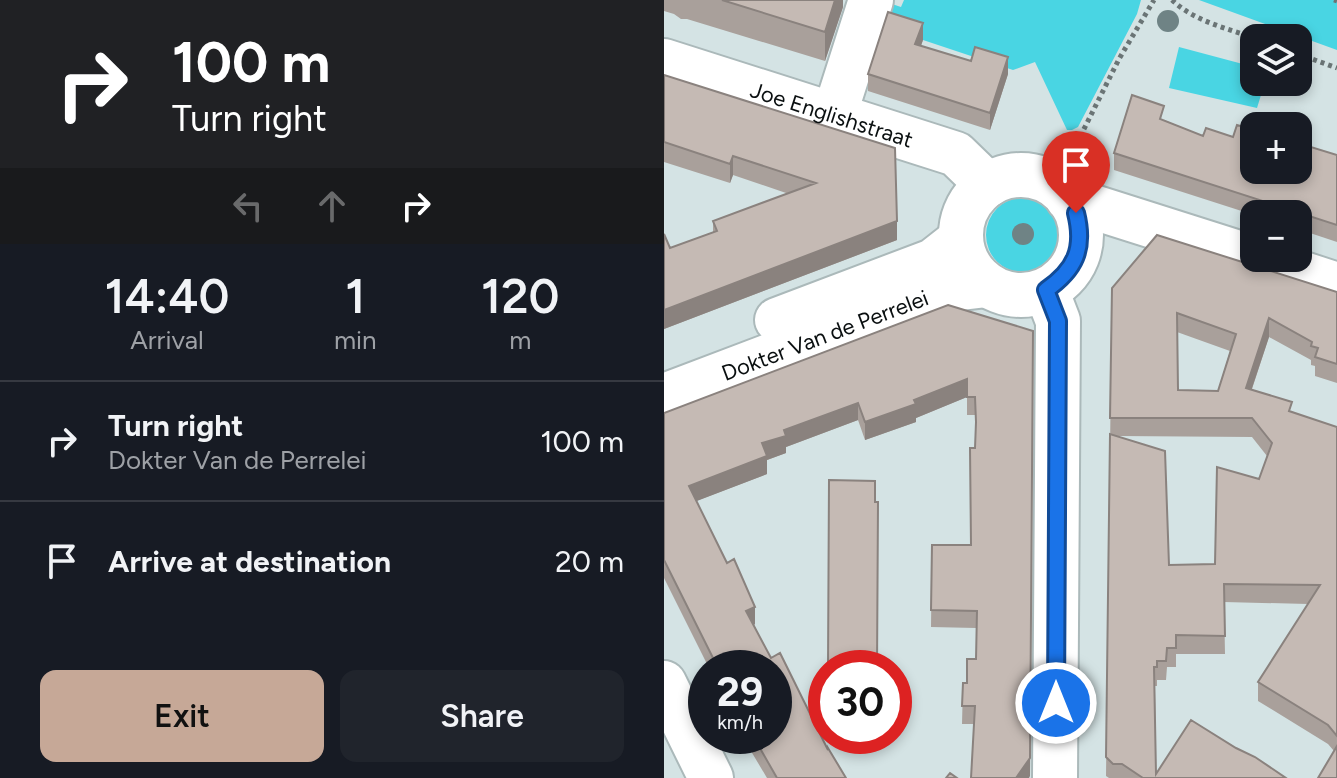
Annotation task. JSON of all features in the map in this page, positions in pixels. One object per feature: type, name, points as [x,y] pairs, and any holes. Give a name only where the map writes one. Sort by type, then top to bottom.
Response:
[{"type":"street","points":[[834,116],[871,0]]},
{"type":"street","name":"Joe Englishstraat","points":[[664,61],[956,154],[988,185]]},
{"type":"street","points":[[987,285],[969,265],[961,239],[962,223],[967,208],[988,185],[1022,175],[1039,179],[1061,192],[1240,253]]},
{"type":"street","points":[[1055,778],[1058,321],[1046,290],[1061,279],[1073,264],[1080,229],[1076,213],[1061,192]]},
{"type":"street","points":[[1079,246],[1144,221]]},
{"type":"street","name":"Dokter Van de Perrelei","points":[[664,363],[933,261],[961,239]]},
{"type":"street","points":[[1297,272],[1337,285]]},
{"type":"street","name":"Dokter Van de Perrelei","points":[[664,396],[944,290],[987,285],[1015,295],[1046,290]]},
{"type":"street","points":[[664,683],[711,778]]},
{"type":"path","points":[[1061,192],[1119,59],[1154,0]]},
{"type":"path","points":[[1172,0],[1183,11],[1240,33]]},
{"type":"path","points":[[1312,59],[1337,68]]},
{"type":"shaded area","points":[[904,0],[1141,0],[1137,14],[1078,127],[1067,130],[1035,62],[1013,70],[875,24],[883,1],[901,7]]},
{"type":"shaded area","points":[[1199,0],[1337,0],[1337,50],[1312,41],[1312,24],[1265,24]]},
{"type":"shaded area","points":[[1179,47],[1240,63],[1240,96],[1261,96],[1257,108],[1169,88]]},
{"type":"shaded area","points":[[1017,197],[1031,197],[1045,203],[1056,214],[1062,235],[1059,250],[1051,262],[1031,273],[1017,273],[1003,267],[992,256],[986,242],[986,228],[992,214],[1003,203]]},
{"type":"building","points":[[722,0],[835,0],[825,32]]},
{"type":"building","points":[[888,12],[923,23],[915,44],[971,61],[975,47],[1008,57],[990,113],[868,74]]},
{"type":"building","points":[[664,75],[895,148],[897,221],[664,310],[664,234],[670,248],[717,231],[713,221],[816,183],[733,156],[730,164],[664,142]]},
{"type":"building","points":[[1132,95],[1164,106],[1160,119],[1203,136],[1206,128],[1233,137],[1237,125],[1240,126],[1240,184],[1312,184],[1312,147],[1337,155],[1337,225],[1312,217],[1312,200],[1260,200],[1114,153]]},
{"type":"building","points":[[1157,235],[1240,261],[1240,272],[1274,272],[1337,292],[1337,364],[1315,357],[1318,348],[1311,346],[1312,342],[1269,318],[1246,388],[1292,402],[1289,411],[1337,427],[1337,736],[1328,725],[1258,682],[1320,585],[1224,584],[1225,636],[1176,635],[1176,648],[1167,648],[1166,661],[1157,661],[1157,667],[1154,667],[1156,774],[1191,720],[1286,778],[1143,778],[1122,764],[1113,764],[1106,757],[1110,434],[1165,451],[1169,565],[1215,564],[1217,467],[1259,479],[1272,443],[1252,418],[1110,418],[1112,288]],"holes":[[[1177,313],[1236,334],[1218,391],[1178,390]]]},
{"type":"building","points":[[948,305],[1033,331],[1030,758],[1016,778],[971,778],[975,706],[962,706],[963,683],[967,683],[967,659],[976,659],[977,611],[931,610],[932,545],[971,545],[970,448],[975,448],[976,422],[975,397],[967,397],[967,379],[914,400],[916,404],[865,422],[858,403],[784,430],[786,436],[762,443],[767,456],[689,486],[727,563],[734,559],[755,607],[746,611],[767,650],[709,650],[664,560],[664,413]]},
{"type":"building","points":[[829,480],[875,481],[875,502],[878,502],[877,650],[828,650]]},
{"type":"building","points":[[792,677],[808,710],[808,754],[832,754],[846,778],[777,778],[763,754],[792,754]]},
{"type":"building","points":[[1337,746],[1337,778],[1318,778]]},
{"type":"route","points":[[1056,703],[1058,321],[1046,290],[1061,279],[1073,264],[1079,246],[1080,229],[1076,213]]}]
